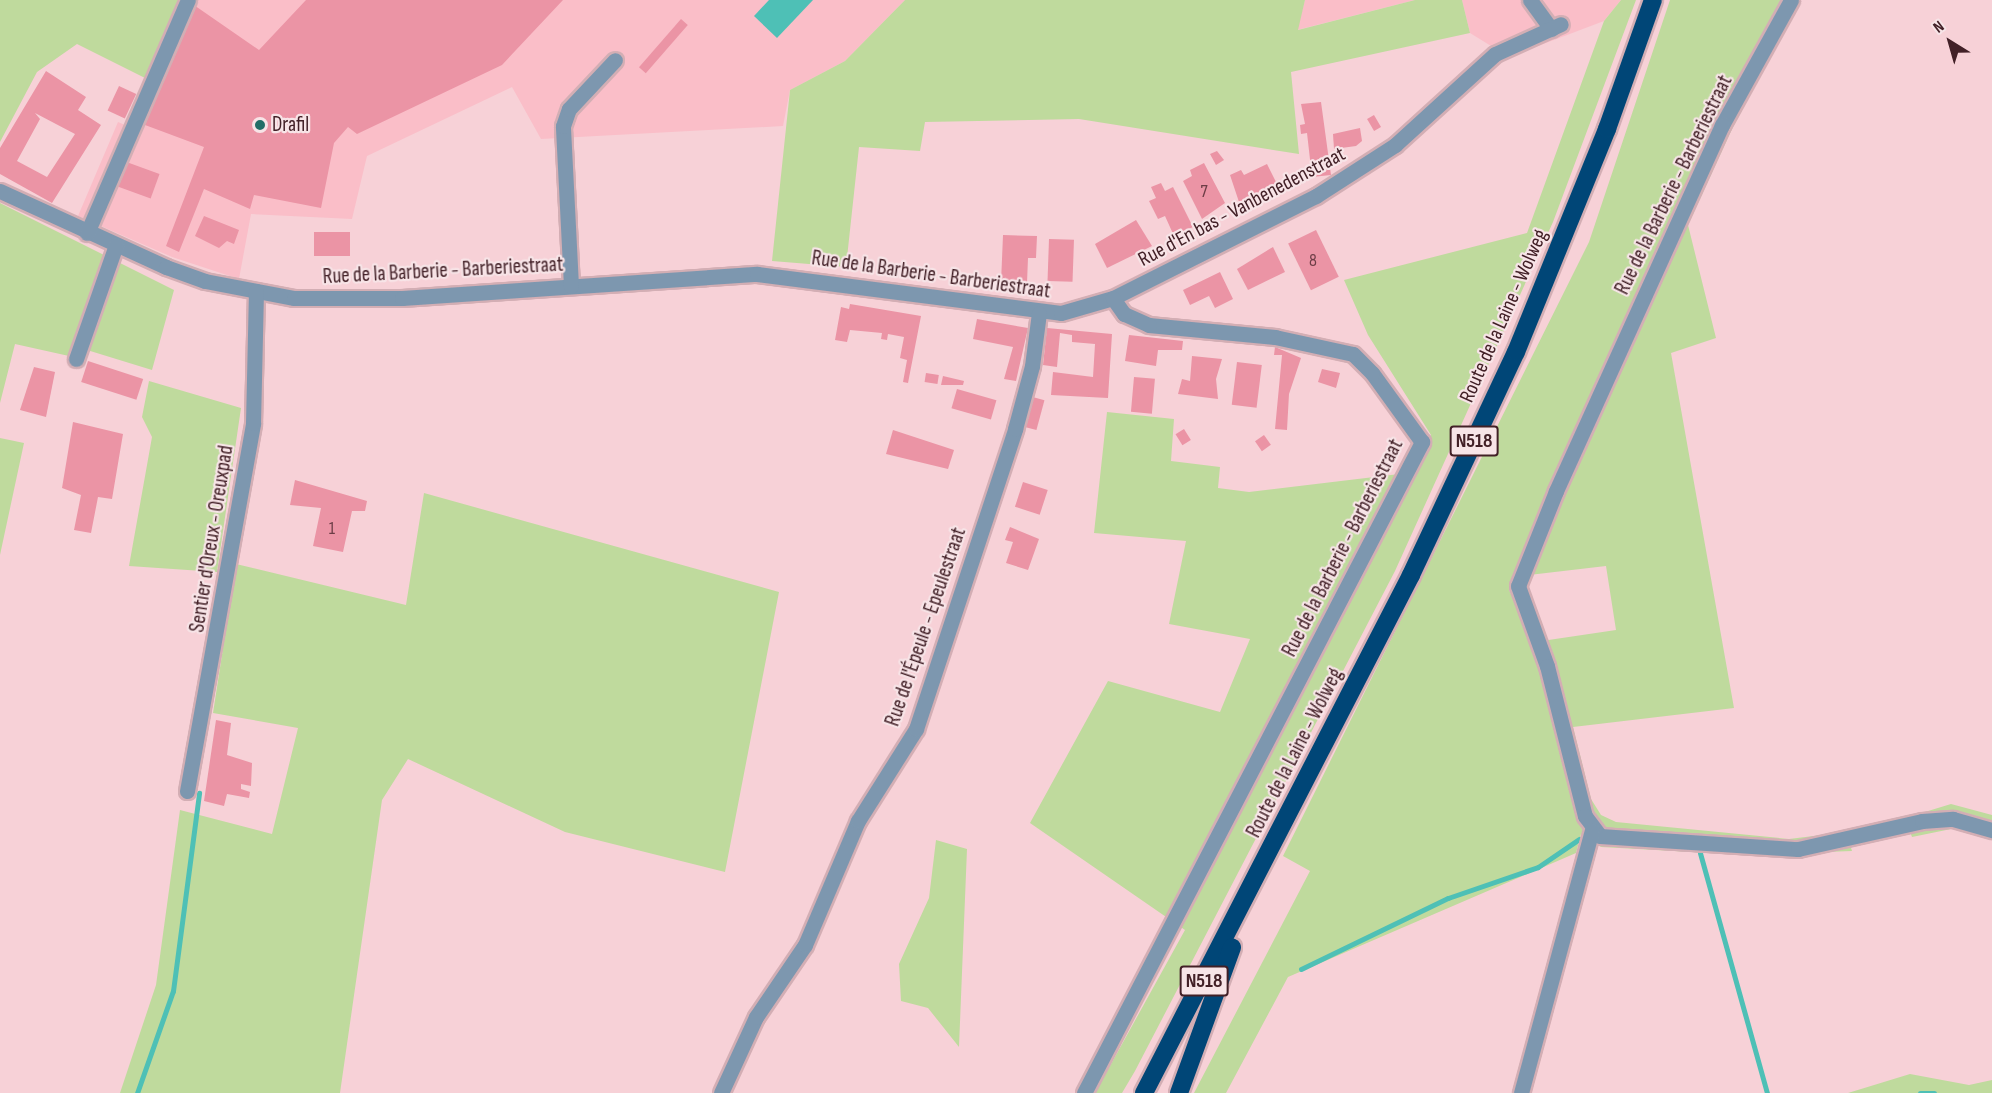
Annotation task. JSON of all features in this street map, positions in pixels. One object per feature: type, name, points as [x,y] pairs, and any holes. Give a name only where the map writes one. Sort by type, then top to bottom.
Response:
[{"type":"highway","name":"Route de la Laine - Wolweg","points":[[1144,1093],[1411,575],[1516,352],[1607,129],[1653,0]]},
{"type":"highway","name":"Route de la Laine - Wolweg","points":[[1179,1093],[1262,866]]},
{"type":"street","points":[[87,233],[188,0]]},
{"type":"street","name":"Rue d'En bas - Vanbenedenstraat","points":[[1113,298],[1352,175],[1408,134],[1495,54],[1556,26],[1530,0]]},
{"type":"street","name":"Rue de la Barberie - Barberiestraat","points":[[1592,830],[1547,666],[1518,586],[1556,491],[1722,125],[1791,0]]},
{"type":"street","points":[[571,286],[563,126],[569,109],[615,60]]},
{"type":"street","name":"Rue de la Barberie - Barberiestraat","points":[[0,191],[87,233],[205,280],[294,298],[354,300],[757,274],[1039,313],[1076,311],[1113,298],[1125,314],[1149,324],[1275,337],[1353,354],[1372,373],[1422,442],[1084,1093]]},
{"type":"street","points":[[76,358],[116,245]]},
{"type":"street","name":"Sentier d'Oreux - Oreuxpad","points":[[187,791],[253,423],[256,291]]},
{"type":"street","name":"Rue de l'Épeule - Epeulestraat","points":[[721,1093],[756,1017],[805,945],[858,821],[916,729],[1014,429],[1032,366],[1039,313]]},
{"type":"street","points":[[1521,1093],[1592,830],[1619,838],[1798,849],[1922,821],[1953,819],[1992,830]]},
{"type":"shaded area","points":[[179,0],[905,0],[845,61],[790,90],[783,126],[541,139],[512,87],[367,156],[352,219],[251,214],[239,279],[172,257],[78,216],[118,122],[125,125]]},
{"type":"shaded area","points":[[1305,0],[1415,0],[1297,30]]},
{"type":"shaded area","points":[[1462,0],[1621,0],[1604,21],[1509,57],[1470,33]]},
{"type":"green space","points":[[0,0],[180,0],[145,78],[77,44],[37,72],[0,142]]},
{"type":"green space","points":[[905,0],[1305,0],[1298,30],[1415,0],[1462,0],[1470,33],[1291,72],[1299,154],[1079,119],[925,122],[920,151],[859,147],[846,267],[772,261],[790,90],[845,61]]},
{"type":"green space","points":[[1621,0],[1636,0],[1553,222],[1395,571],[1135,1071],[1122,1093],[1095,1093],[1185,930],[1030,823],[1108,681],[1220,712],[1250,639],[1169,624],[1186,541],[1094,533],[1107,412],[1174,419],[1171,461],[1220,467],[1218,488],[1249,492],[1416,472],[1431,435],[1368,335],[1344,280],[1527,233],[1604,21]]},
{"type":"green space","points":[[1670,0],[1801,0],[1732,129],[1688,225],[1716,338],[1671,353],[1734,708],[1573,727],[1591,799],[1601,815],[1616,822],[1789,839],[1846,832],[1852,851],[1747,855],[1601,847],[1581,834],[1576,853],[1288,977],[1226,1093],[1194,1093],[1310,871],[1283,856],[1589,242]],"holes":[[[1606,566],[1616,630],[1535,642],[1509,590],[1529,575]]]},
{"type":"green space","points":[[0,203],[174,290],[152,370],[74,346],[69,356],[15,344],[0,403]]},
{"type":"green space","points":[[149,381],[241,408],[217,572],[129,566],[152,437],[142,417]]},
{"type":"green space","points":[[0,438],[24,443],[0,555]]},
{"type":"green space","points":[[424,493],[779,592],[725,872],[565,832],[408,759],[382,800],[340,1093],[120,1093],[156,985],[180,810],[272,834],[298,728],[213,713],[236,564],[406,605]]},
{"type":"green space","points":[[1951,804],[1992,815],[1992,840],[1956,828],[1912,837],[1905,818]]},
{"type":"green space","points":[[936,840],[967,849],[959,1047],[928,1008],[901,1001],[899,964],[929,898]]},
{"type":"green space","points":[[1910,1074],[1969,1085],[1992,1080],[1992,1093],[1848,1093]]},
{"type":"water","points":[[769,0],[813,0],[777,38],[754,16]]},
{"type":"building","name":"Drafil","points":[[306,0],[563,0],[502,65],[357,134],[348,127],[334,143],[321,208],[254,195],[250,209],[204,189],[179,252],[166,246],[204,147],[137,122],[191,3],[259,50]]},
{"type":"building","points":[[681,19],[688,25],[646,73],[639,67]]},
{"type":"building","points":[[46,71],[86,97],[78,110],[101,125],[52,203],[0,174],[0,148]],"holes":[[[35,113],[75,134],[47,177],[17,161],[40,119]]]},
{"type":"building","points":[[119,86],[136,94],[125,119],[108,110]]},
{"type":"building","points":[[1321,102],[1331,175],[1312,177],[1307,133],[1301,134],[1300,125],[1305,124],[1301,104]]},
{"type":"building","points":[[1374,115],[1381,127],[1374,131],[1367,119]]},
{"type":"building","points":[[1360,128],[1362,141],[1356,146],[1334,149],[1333,134]]},
{"type":"building","points":[[1217,151],[1224,160],[1216,165],[1210,154]]},
{"type":"building","points":[[121,160],[160,174],[151,198],[112,184]]},
{"type":"building","points":[[1204,163],[1225,203],[1202,219],[1183,181],[1192,176],[1190,170]]},
{"type":"building","points":[[1267,164],[1278,186],[1240,205],[1230,175],[1241,170],[1244,175]]},
{"type":"building","points":[[1161,183],[1165,191],[1173,187],[1193,227],[1174,236],[1165,216],[1158,219],[1149,201],[1156,198],[1151,187]]},
{"type":"building","points":[[204,216],[239,230],[234,244],[227,241],[219,248],[195,236]]},
{"type":"building","points":[[1136,220],[1152,246],[1107,268],[1095,244]]},
{"type":"building","points":[[1316,230],[1339,277],[1311,290],[1288,244]]},
{"type":"building","points":[[314,232],[350,232],[350,256],[314,256]]},
{"type":"building","points":[[1003,235],[1037,236],[1036,258],[1028,258],[1027,283],[1001,283]]},
{"type":"building","points":[[1049,239],[1074,240],[1073,282],[1048,281]]},
{"type":"building","points":[[1273,247],[1285,272],[1248,290],[1237,269]]},
{"type":"building","points":[[1220,272],[1233,299],[1215,308],[1209,296],[1190,305],[1183,290]]},
{"type":"building","points":[[850,304],[921,316],[908,383],[903,382],[907,360],[900,358],[904,337],[888,334],[887,340],[881,339],[882,333],[850,330],[847,342],[835,340],[841,307],[849,309]]},
{"type":"building","points":[[977,319],[1028,328],[1016,381],[1004,379],[1013,347],[973,339]]},
{"type":"building","points":[[1047,328],[1112,334],[1108,398],[1051,395],[1053,372],[1093,377],[1095,344],[1072,342],[1072,335],[1060,333],[1057,367],[1043,365]]},
{"type":"building","points":[[1129,335],[1183,341],[1182,350],[1158,350],[1156,366],[1125,361]]},
{"type":"building","points":[[1275,347],[1301,358],[1289,394],[1287,430],[1275,429],[1282,355],[1274,355]]},
{"type":"building","points":[[1192,356],[1222,359],[1216,379],[1218,399],[1178,394],[1182,379],[1190,381]]},
{"type":"building","points":[[88,361],[143,379],[136,400],[81,382]]},
{"type":"building","points":[[1237,362],[1262,365],[1257,408],[1232,405]]},
{"type":"building","points":[[34,367],[55,372],[46,417],[20,410]]},
{"type":"building","points":[[1322,369],[1340,373],[1336,388],[1318,382]]},
{"type":"building","points":[[926,373],[939,375],[937,384],[925,382]]},
{"type":"building","points":[[943,376],[964,381],[963,385],[941,385]]},
{"type":"building","points":[[1134,377],[1155,379],[1152,414],[1131,412]]},
{"type":"building","points":[[957,389],[996,400],[991,420],[951,408]]},
{"type":"building","points":[[1029,396],[1044,400],[1036,430],[1021,426]]},
{"type":"building","points":[[73,422],[123,434],[112,499],[98,497],[91,533],[74,530],[81,495],[62,488]]},
{"type":"building","points":[[1184,429],[1191,440],[1182,445],[1176,434]]},
{"type":"building","points":[[893,430],[954,450],[948,469],[886,454]]},
{"type":"building","points":[[1264,435],[1271,445],[1262,451],[1255,441]]},
{"type":"building","points":[[295,480],[367,501],[365,511],[352,511],[343,552],[313,546],[321,508],[290,505]]},
{"type":"building","points":[[1023,482],[1048,490],[1040,515],[1015,507]]},
{"type":"building","points":[[1010,527],[1039,539],[1028,570],[1006,563],[1013,542],[1005,540]]},
{"type":"building","points":[[216,720],[231,723],[227,755],[252,763],[251,786],[241,784],[241,789],[250,792],[249,798],[227,794],[224,806],[204,801]]},
{"type":"waterway","points":[[137,1093],[173,991],[199,793]]},
{"type":"waterway","points":[[1301,969],[1448,898],[1538,867],[1579,839]]},
{"type":"waterway","points":[[1700,853],[1767,1093]]},
{"type":"waterway","points":[[1920,1093],[1934,1093]]},
{"type":"place","name":"Drafil","points":[[260,125]]}]
